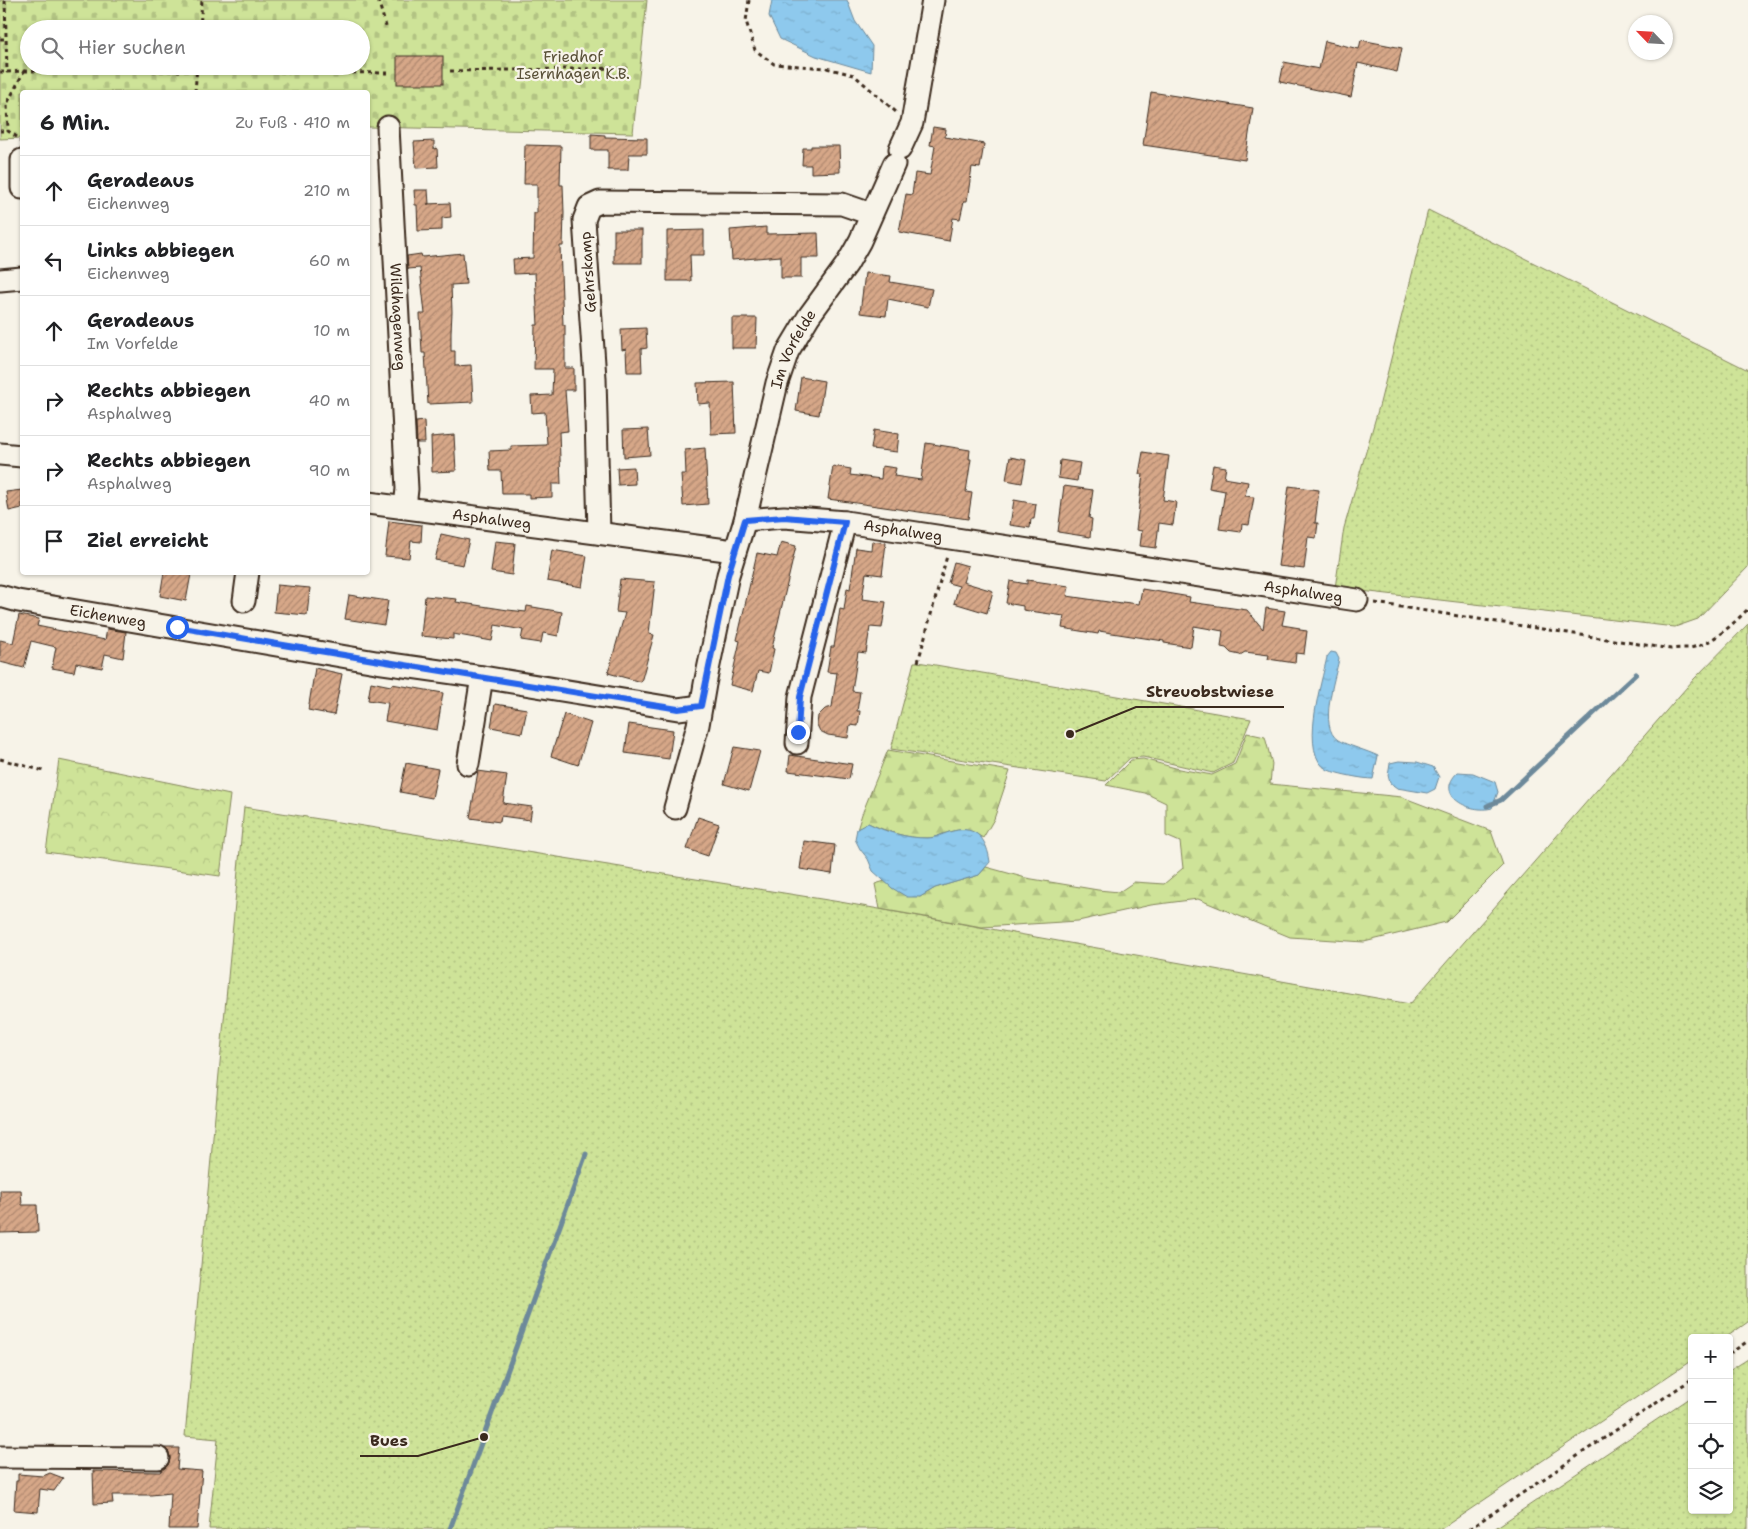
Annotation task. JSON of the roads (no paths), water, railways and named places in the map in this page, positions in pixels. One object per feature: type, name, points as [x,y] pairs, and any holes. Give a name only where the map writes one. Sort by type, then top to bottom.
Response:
[{"type":"street","name":"Im Vorfelde","points":[[734,551],[745,520],[777,383],[788,351],[809,316],[847,264],[860,241],[912,122],[932,0]]},
{"type":"street","name":"Wildhagenweg","points":[[388,127],[407,488],[405,507]]},
{"type":"street","name":"Gehrskamp","points":[[599,533],[594,378],[584,220],[590,207],[600,202],[842,204],[871,214]]},
{"type":"street","points":[[0,280],[20,278]]},
{"type":"street","points":[[0,454],[20,456]]},
{"type":"street","name":"Asphalweg","points":[[370,503],[734,551]]},
{"type":"street","name":"Asphalweg","points":[[745,520],[784,517],[845,522],[1357,600]]},
{"type":"street","name":"Asphalweg","points":[[797,743],[800,697],[845,522]]},
{"type":"street","points":[[675,808],[698,725],[734,551]]},
{"type":"street","points":[[244,601],[248,575]]},
{"type":"street","name":"Eichenweg","points":[[0,596],[18,601],[376,662],[678,709],[701,706]]},
{"type":"street","points":[[468,764],[482,677]]},
{"type":"street","points":[[0,1457],[158,1458]]},
{"type":"water","points":[[772,0],[847,0],[855,21],[872,46],[871,72],[816,56],[780,39],[769,16]]},
{"type":"water","points":[[1331,652],[1336,653],[1339,659],[1328,714],[1329,725],[1332,734],[1338,740],[1378,756],[1373,779],[1350,776],[1328,770],[1319,762],[1314,750],[1314,717],[1327,657]]},
{"type":"water","points":[[1399,761],[1417,762],[1433,767],[1439,777],[1435,789],[1427,793],[1397,788],[1390,783],[1388,775],[1390,763]]},
{"type":"water","points":[[1458,772],[1473,773],[1495,782],[1498,792],[1492,808],[1483,809],[1465,806],[1452,796],[1450,789],[1451,781]]},
{"type":"water","points":[[868,823],[896,834],[919,838],[930,838],[953,831],[968,830],[974,832],[983,841],[989,854],[990,862],[979,875],[935,888],[920,897],[907,897],[892,888],[873,871],[868,859],[860,849],[855,839],[857,829]]},
{"type":"waterway","points":[[1487,806],[1501,800],[1636,674]]},
{"type":"waterway","points":[[450,1529],[586,1154]]},
{"type":"place","name":"Streuobstwiese","points":[[1070,734]]},
{"type":"place","name":"Bues","points":[[484,1437]]},
{"type":"park label","name":"Friedhof Isernhagen K.B.","points":[[573,66]]}]
